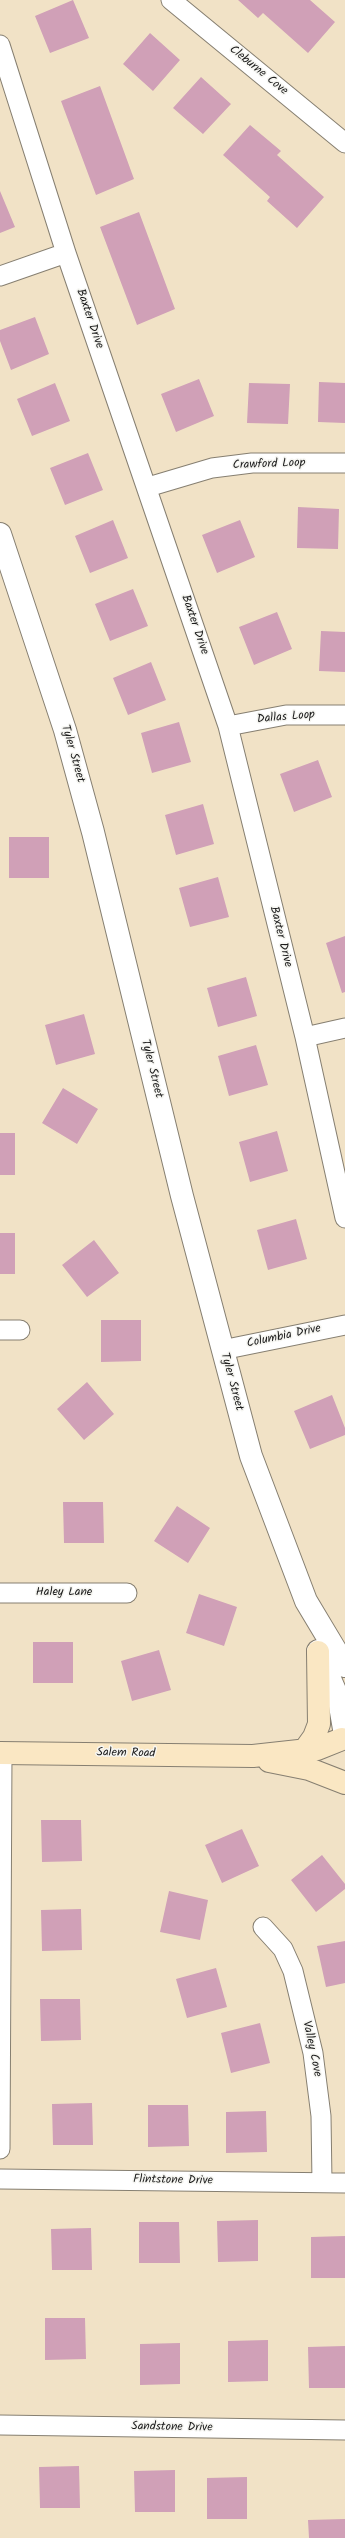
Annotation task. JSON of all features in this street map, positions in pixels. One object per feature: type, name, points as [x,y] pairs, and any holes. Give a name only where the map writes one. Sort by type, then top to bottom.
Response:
[{"type":"main road","points":[[304,1751],[314,1737],[319,1724],[318,1652]]},
{"type":"main road","points":[[344,1736],[337,1750],[337,1763],[345,1782]]},
{"type":"main road","name":"Salem Road","points":[[1,1753],[253,1756],[317,1749],[344,1736]]},
{"type":"main road","name":"Salem Road","points":[[253,1756],[309,1769],[345,1782]]},
{"type":"street","name":"Cleburne Cove","points":[[171,0],[345,143]]},
{"type":"street","name":"Baxter Drive","points":[[0,44],[66,253],[148,487],[228,726],[305,1037],[345,1218]]},
{"type":"street","points":[[0,276],[66,253]]},
{"type":"street","name":"Crawford Loop","points":[[148,487],[212,468],[252,463],[345,464]]},
{"type":"street","name":"Tyler Street","points":[[0,534],[65,730],[94,832],[222,1350],[251,1456],[306,1601],[318,1652],[339,1700],[344,1736]]},
{"type":"street","name":"Dallas Loop","points":[[228,726],[286,715],[345,715]]},
{"type":"street","points":[[305,1037],[345,1028]]},
{"type":"street","name":"Columbia Drive","points":[[222,1350],[345,1325]]},
{"type":"street","points":[[0,1330],[20,1330]]},
{"type":"street","name":"Haley Lane","points":[[0,1593],[127,1594]]},
{"type":"street","name":"Tyler Street","points":[[306,1601],[345,1666]]},
{"type":"street","points":[[0,2149],[1,1753]]},
{"type":"street","name":"Valley Cove","points":[[263,1927],[284,1948],[293,1972],[313,2053],[321,2108],[322,2182]]},
{"type":"street","name":"Flintstone Drive","points":[[0,2179],[345,2183]]},
{"type":"street","name":"Sandstone Drive","points":[[0,2425],[345,2430]]},
{"type":"building","points":[[73,0],[89,38],[50,53],[35,16]]},
{"type":"building","points":[[238,0],[310,0],[335,22],[308,53],[263,13],[258,18]]},
{"type":"building","points":[[150,33],[180,60],[153,91],[123,64]]},
{"type":"building","points":[[201,77],[231,104],[203,134],[173,108]]},
{"type":"building","points":[[100,86],[134,179],[96,195],[61,101]]},
{"type":"building","points":[[250,125],[281,151],[277,155],[324,197],[297,228],[267,201],[270,197],[223,155]]},
{"type":"building","points":[[0,191],[15,227],[0,233]]},
{"type":"building","points":[[139,212],[175,309],[137,325],[100,227]]},
{"type":"building","points":[[35,317],[49,354],[11,370],[0,341],[0,330]]},
{"type":"building","points":[[199,379],[214,416],[176,432],[161,394]]},
{"type":"building","points":[[319,382],[345,383],[345,423],[318,422]]},
{"type":"building","points":[[55,383],[70,421],[32,436],[17,399]]},
{"type":"building","points":[[249,383],[290,384],[288,424],[247,423]]},
{"type":"building","points":[[88,453],[103,490],[65,505],[50,468]]},
{"type":"building","points":[[298,507],[339,509],[338,549],[297,548]]},
{"type":"building","points":[[113,520],[128,558],[90,573],[75,536]]},
{"type":"building","points":[[240,520],[255,557],[217,573],[202,535]]},
{"type":"building","points":[[133,589],[148,626],[110,641],[95,604]]},
{"type":"building","points":[[277,612],[292,649],[254,665],[239,627]]},
{"type":"building","points":[[321,631],[345,632],[345,672],[319,671]]},
{"type":"building","points":[[151,662],[166,700],[128,715],[113,678]]},
{"type":"building","points":[[179,722],[191,762],[152,773],[141,733]]},
{"type":"building","points":[[318,760],[332,797],[294,812],[280,774]]},
{"type":"building","points":[[203,804],[214,844],[176,855],[165,815]]},
{"type":"building","points":[[9,837],[49,837],[49,878],[9,878]]},
{"type":"building","points":[[218,877],[229,917],[190,927],[179,888]]},
{"type":"building","points":[[345,936],[345,992],[342,993],[326,943]]},
{"type":"building","points":[[246,977],[257,1016],[218,1027],[207,988]]},
{"type":"building","points":[[84,1014],[95,1054],[56,1065],[45,1025]]},
{"type":"building","points":[[256,1045],[268,1085],[229,1096],[218,1056]]},
{"type":"building","points":[[63,1088],[98,1109],[77,1144],[42,1123]]},
{"type":"building","points":[[277,1131],[288,1171],[250,1182],[239,1142]]},
{"type":"building","points":[[0,1133],[15,1133],[15,1175],[0,1175]]},
{"type":"building","points":[[296,1219],[307,1259],[268,1270],[257,1230]]},
{"type":"building","points":[[0,1233],[15,1233],[15,1274],[0,1274]]},
{"type":"building","points":[[94,1240],[119,1273],[87,1297],[62,1265]]},
{"type":"building","points":[[101,1320],[141,1320],[141,1361],[101,1362]]},
{"type":"building","points":[[87,1382],[114,1414],[84,1440],[57,1409]]},
{"type":"building","points":[[332,1395],[345,1428],[345,1435],[310,1449],[294,1411]]},
{"type":"building","points":[[63,1502],[103,1502],[104,1543],[64,1543]]},
{"type":"building","points":[[177,1506],[210,1528],[188,1563],[154,1541]]},
{"type":"building","points":[[199,1594],[237,1607],[224,1646],[186,1633]]},
{"type":"building","points":[[33,1642],[73,1642],[73,1683],[33,1683]]},
{"type":"building","points":[[159,1650],[171,1690],[132,1701],[121,1661]]},
{"type":"building","points":[[41,1820],[81,1820],[82,1861],[42,1862]]},
{"type":"building","points":[[242,1829],[259,1866],[222,1883],[205,1845]]},
{"type":"building","points":[[322,1855],[345,1884],[345,1889],[316,1912],[291,1880]]},
{"type":"building","points":[[169,1891],[208,1900],[200,1940],[160,1932]]},
{"type":"building","points":[[81,1909],[82,1950],[42,1951],[41,1910]]},
{"type":"building","points":[[345,1941],[345,1983],[326,1987],[317,1946]]},
{"type":"building","points":[[216,1968],[227,2007],[187,2018],[176,1979]]},
{"type":"building","points":[[40,1999],[80,1999],[81,2040],[41,2041]]},
{"type":"building","points":[[260,2023],[270,2063],[231,2073],[221,2033]]},
{"type":"building","points":[[92,2103],[93,2145],[53,2145],[52,2104]]},
{"type":"building","points":[[148,2105],[188,2105],[189,2146],[148,2147]]},
{"type":"building","points":[[266,2111],[267,2152],[226,2153],[226,2112]]},
{"type":"building","points":[[258,2220],[258,2261],[218,2262],[217,2221]]},
{"type":"building","points":[[139,2222],[179,2222],[180,2263],[139,2263]]},
{"type":"building","points":[[91,2228],[92,2270],[52,2270],[51,2229]]},
{"type":"building","points":[[345,2236],[345,2278],[311,2278],[311,2237]]},
{"type":"building","points":[[45,2318],[85,2318],[86,2359],[45,2360]]},
{"type":"building","points":[[268,2340],[268,2381],[228,2382],[228,2341]]},
{"type":"building","points":[[180,2343],[180,2384],[140,2385],[140,2344]]},
{"type":"building","points":[[345,2346],[345,2388],[309,2388],[308,2347]]},
{"type":"building","points":[[79,2466],[80,2508],[40,2508],[39,2467]]},
{"type":"building","points":[[175,2470],[175,2512],[135,2512],[134,2471]]},
{"type":"building","points":[[247,2477],[247,2519],[207,2519],[207,2478]]},
{"type":"building","points":[[345,2519],[345,2538],[309,2538],[308,2520]]}]
